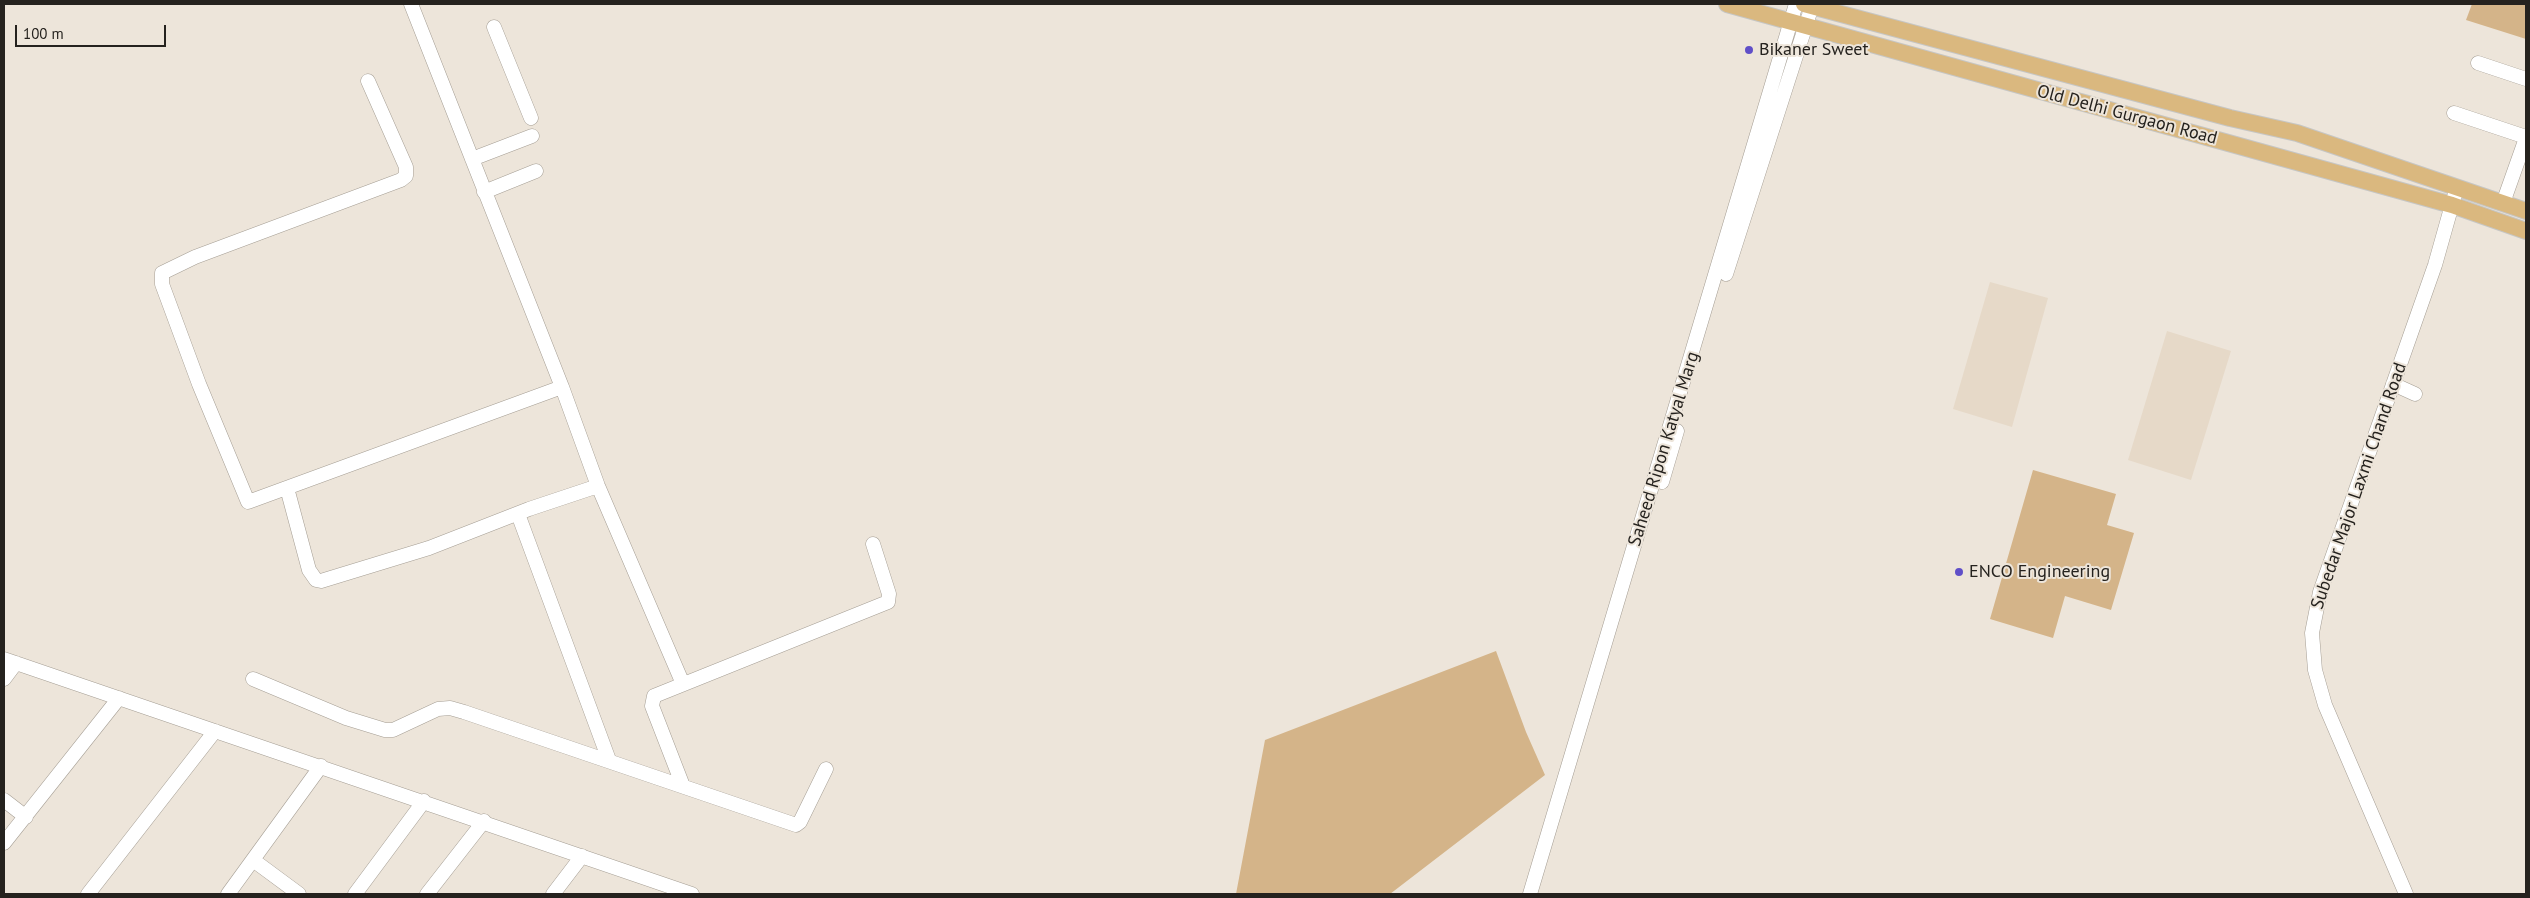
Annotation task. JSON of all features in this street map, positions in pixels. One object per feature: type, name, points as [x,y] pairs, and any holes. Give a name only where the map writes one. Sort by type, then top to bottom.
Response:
[{"type":"main road","name":"Old Delhi Gurgaon Road","points":[[1727,4],[2452,205],[2526,231]]},
{"type":"main road","name":"Old Delhi Gurgaon Road","points":[[1804,4],[2212,113],[2296,132],[2526,211]]},
{"type":"street","points":[[410,4],[562,387],[598,486],[683,684]]},
{"type":"street","name":"Saheed Ripon Katyal Marg","points":[[1540,894],[1576,754],[1661,452],[1804,4]]},
{"type":"street","points":[[494,27],[531,118]]},
{"type":"street","points":[[2478,63],[2526,79]]},
{"type":"street","points":[[368,81],[406,167],[406,176],[195,257],[164,270],[161,276],[199,384],[248,502],[562,387]]},
{"type":"street","points":[[2454,113],[2526,138],[2503,203]]},
{"type":"street","points":[[472,159],[532,136]]},
{"type":"street","points":[[484,192],[536,171]]},
{"type":"street","name":"Subedar Major Laxmi Chand Road","points":[[2406,894],[2325,705],[2315,670],[2312,633],[2320,592],[2434,265],[2457,187]]},
{"type":"street","points":[[2393,384],[2415,394]]},
{"type":"street","points":[[287,488],[309,570],[316,580],[321,581],[429,548],[598,486]]},
{"type":"street","points":[[518,514],[609,760]]},
{"type":"street","points":[[683,786],[652,706],[654,696],[888,602],[889,594],[873,544]]},
{"type":"street","points":[[4,679],[10,661],[484,821],[677,892],[692,894]]},
{"type":"street","points":[[253,679],[346,718],[386,730],[393,730],[438,710],[450,708],[609,760],[796,825],[800,822],[826,769]]},
{"type":"street","points":[[4,843],[119,698]]},
{"type":"street","points":[[88,894],[215,731]]},
{"type":"street","name":"Saheed Ripon Katyal Marg","points":[[1530,894],[1576,754]]},
{"type":"street","points":[[228,894],[321,766]]},
{"type":"street","points":[[4,800],[26,817]]},
{"type":"street","points":[[355,894],[424,801]]},
{"type":"street","points":[[427,894],[484,821]]},
{"type":"street","points":[[553,894],[582,856]]},
{"type":"street","points":[[253,860],[299,894]]},
{"type":"shaded area","points":[[2472,4],[2526,4],[2526,39],[2466,20]]},
{"type":"shaded area","points":[[1990,282],[2048,298],[2012,427],[1953,409]]},
{"type":"shaded area","points":[[2167,331],[2231,351],[2191,480],[2128,460]]},
{"type":"shaded area","points":[[2033,470],[2116,494],[2107,525],[2134,533],[2111,610],[2065,596],[2053,638],[1990,619]]},
{"type":"shaded area","points":[[1496,651],[1526,732],[1545,775],[1390,894],[1236,894],[1265,740]]},
{"type":"place","name":"Bikaner Sweet","points":[[1749,50]]},
{"type":"place","name":"ENCO Engineering","points":[[1959,572]]}]
